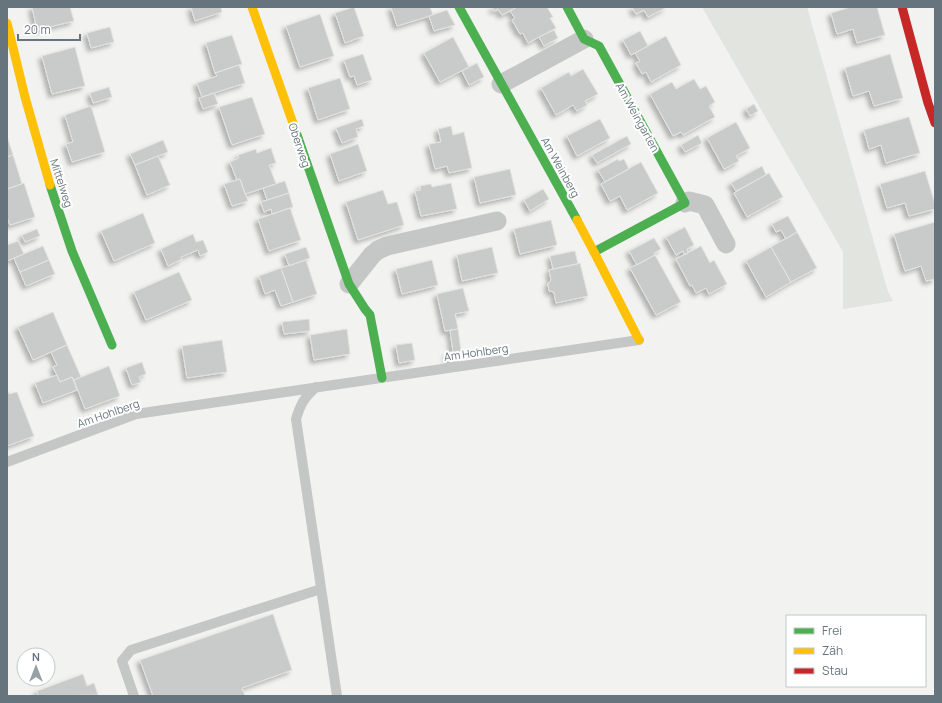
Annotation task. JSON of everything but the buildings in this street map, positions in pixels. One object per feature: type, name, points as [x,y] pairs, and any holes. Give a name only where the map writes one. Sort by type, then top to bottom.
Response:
[{"type":"street","name":"Oberweg","points":[[252,7],[349,284],[370,315],[382,378]]},
{"type":"street","name":"Am Weinberg","points":[[459,7],[594,252],[639,340]]},
{"type":"street","name":"Am Weingarten","points":[[567,7],[584,38],[599,46],[685,203]]},
{"type":"street","points":[[902,7],[932,102],[935,123]]},
{"type":"street","name":"Mittelweg","points":[[7,23],[37,143],[61,220],[112,345]]},
{"type":"street","points":[[501,84],[584,38]]},
{"type":"street","points":[[594,252],[689,201],[705,205],[726,244]]},
{"type":"street","points":[[349,284],[372,254],[387,246],[497,221]]},
{"type":"lane","name":"Am Hohlberg","points":[[7,462],[136,414],[639,340]]},
{"type":"lane","points":[[316,387],[306,396],[300,406],[296,419],[337,696]]},
{"type":"lane","points":[[134,696],[122,661],[131,650],[321,589]]},
{"type":"shaded area","points":[[702,7],[807,7],[888,292],[893,301],[843,309],[843,252]]},
{"type":"traffic: fast","points":[[459,7],[577,220]]},
{"type":"traffic: fast","points":[[567,7],[584,39],[599,46],[685,203],[594,252]]},
{"type":"traffic: fast","points":[[295,129],[349,284],[370,315],[382,378]]},
{"type":"traffic: fast","points":[[50,185],[72,251],[112,345]]},
{"type":"traffic: slow","points":[[252,7],[295,129]]},
{"type":"traffic: slow","points":[[7,23],[25,97],[50,185]]},
{"type":"traffic: slow","points":[[577,220],[639,340]]},
{"type":"traffic: jam","points":[[902,7],[928,103],[935,123]]}]
